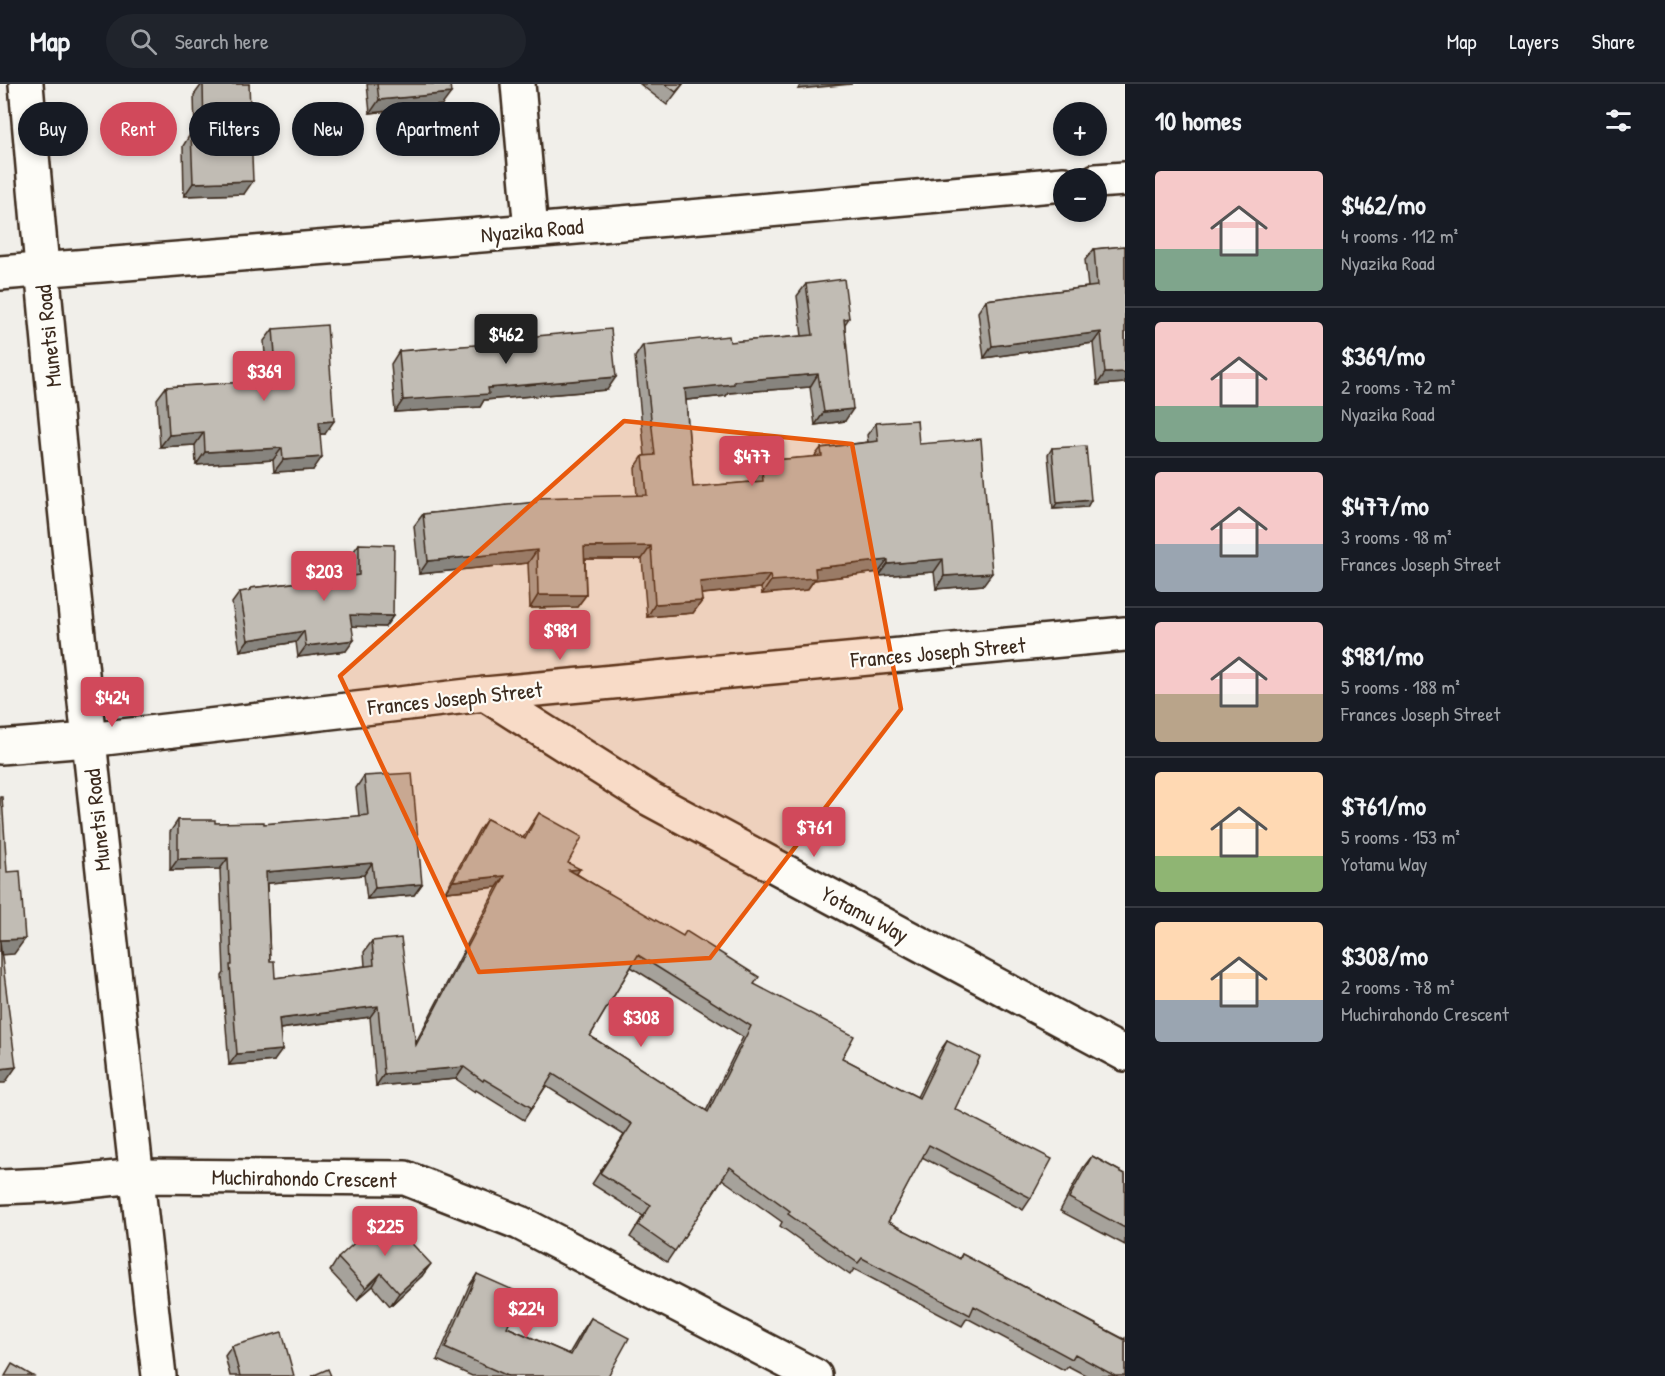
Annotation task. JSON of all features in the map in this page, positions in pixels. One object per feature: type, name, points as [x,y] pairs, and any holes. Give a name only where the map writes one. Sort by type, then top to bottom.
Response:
[{"type":"street","name":"Munetsi Road","points":[[26,84],[88,740],[159,1376]]},
{"type":"street","points":[[518,84],[531,231]]},
{"type":"street","points":[[1107,180],[1125,179]]},
{"type":"street","name":"Nyazika Road","points":[[0,273],[531,231],[1053,185]]},
{"type":"street","name":"Frances Joseph Street","points":[[0,747],[88,740],[484,694],[1125,634]]},
{"type":"street","name":"Yotamu Way","points":[[484,694],[650,799],[1125,1054]]},
{"type":"street","name":"Muchirahondo Crescent","points":[[0,1187],[48,1185],[137,1176],[405,1178],[520,1223],[815,1376]]},
{"type":"highlighted area","points":[[624,421],[852,444],[901,709],[710,958],[479,972],[340,676]]},
{"type":"building","points":[[203,84],[249,84],[250,102],[203,102]]},
{"type":"building","points":[[377,84],[450,84],[451,93],[379,100]]},
{"type":"building","points":[[665,84],[683,84],[676,92]]},
{"type":"building","points":[[192,156],[252,156],[253,181],[193,183]]},
{"type":"building","points":[[1125,246],[1125,372],[1105,373],[1101,332],[992,346],[986,300],[1097,286],[1094,249]]},
{"type":"building","points":[[844,279],[849,318],[844,319],[853,409],[824,412],[818,374],[734,381],[734,384],[685,389],[693,487],[763,481],[761,461],[822,456],[821,448],[878,441],[876,423],[917,420],[919,444],[981,439],[992,573],[944,576],[943,559],[888,564],[888,560],[815,568],[816,578],[771,581],[770,575],[700,582],[702,601],[655,604],[651,546],[584,547],[586,595],[538,595],[537,550],[428,561],[423,514],[536,502],[536,498],[647,495],[643,456],[655,455],[643,345],[729,336],[730,342],[813,335],[806,284]]},
{"type":"building","points":[[327,325],[334,421],[319,422],[322,457],[283,460],[282,448],[205,452],[204,432],[169,435],[166,387],[277,380],[273,329]]},
{"type":"building","points":[[611,329],[616,377],[488,388],[489,394],[403,400],[399,351],[527,341],[526,337]]},
{"type":"building","points":[[1086,446],[1091,500],[1057,503],[1052,448]]},
{"type":"building","points":[[359,544],[394,545],[393,616],[350,615],[354,640],[306,646],[304,631],[248,640],[240,592],[251,590],[251,588],[359,575]]},
{"type":"building","points":[[412,773],[422,884],[375,888],[372,863],[266,872],[270,961],[274,961],[275,978],[374,965],[372,941],[401,938],[416,1045],[505,876],[453,881],[487,819],[525,839],[539,813],[582,837],[568,863],[580,869],[569,870],[683,936],[686,931],[759,977],[754,984],[854,1036],[842,1058],[919,1098],[947,1041],[980,1057],[955,1109],[1052,1159],[1031,1198],[929,1145],[888,1222],[960,1259],[962,1254],[1125,1340],[1125,1376],[1115,1376],[1075,1354],[1072,1359],[974,1306],[970,1315],[862,1258],[858,1263],[788,1214],[790,1211],[730,1167],[675,1251],[638,1225],[651,1205],[600,1173],[632,1124],[553,1074],[532,1108],[484,1079],[483,1081],[464,1067],[384,1074],[378,1006],[279,1019],[282,1050],[237,1054],[230,965],[232,965],[228,858],[178,859],[178,820],[215,820],[215,823],[264,822],[264,824],[368,815],[364,776]],"holes":[[[638,955],[751,1026],[708,1112],[590,1036]]]},
{"type":"building","points":[[0,797],[2,797],[7,872],[20,871],[25,939],[0,940]]},
{"type":"building","points":[[0,942],[16,1067],[0,1069]]},
{"type":"building","points":[[1092,1156],[1125,1174],[1125,1228],[1069,1198]]},
{"type":"building","points":[[385,1215],[431,1264],[399,1293],[381,1273],[366,1288],[338,1258]]},
{"type":"building","points":[[477,1274],[522,1294],[507,1327],[571,1355],[591,1318],[629,1338],[608,1376],[508,1376],[445,1348]]},
{"type":"building","points":[[282,1332],[294,1376],[240,1376],[232,1346]]},
{"type":"building","points":[[12,1364],[33,1376],[5,1376]]},
{"type":"building","points":[[328,1369],[331,1376],[312,1376]]}]
